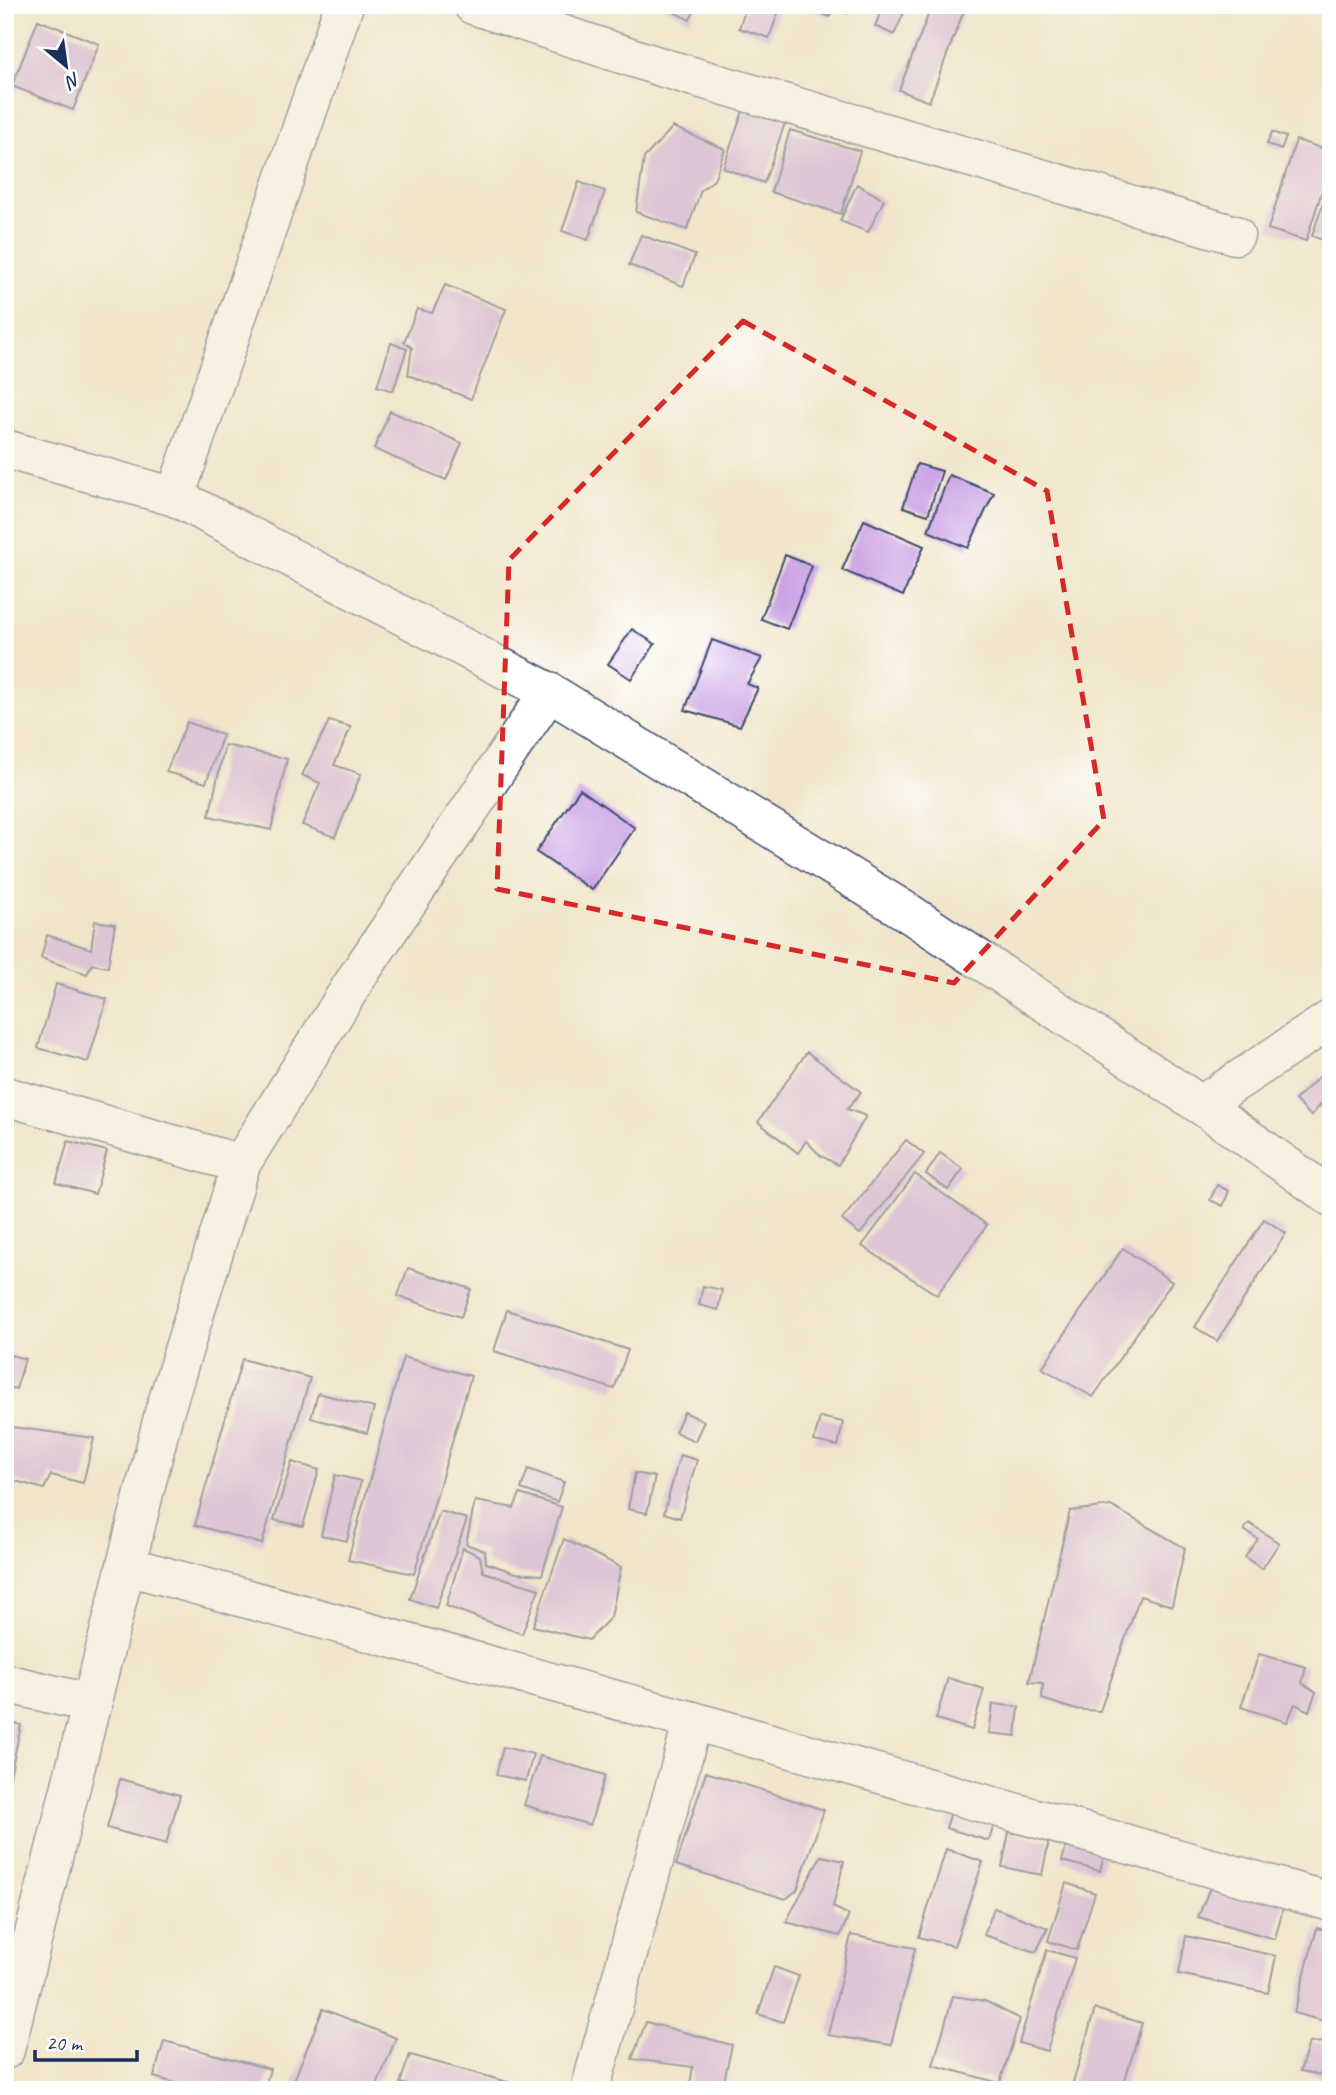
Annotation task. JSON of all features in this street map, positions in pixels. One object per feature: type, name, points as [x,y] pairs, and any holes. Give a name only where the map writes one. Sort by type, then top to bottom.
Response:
[{"type":"street","points":[[175,497],[344,5]]},
{"type":"street","points":[[473,5],[664,68],[1235,235]]},
{"type":"street","points":[[5,449],[175,497],[549,692],[907,912],[1201,1105],[1331,1196]]},
{"type":"street","points":[[5,2050],[164,1413],[241,1164],[359,974],[549,692]]},
{"type":"street","points":[[1201,1105],[1331,1018]]},
{"type":"street","points":[[5,1096],[241,1164]]},
{"type":"street","points":[[127,1566],[693,1721],[1331,1902]]},
{"type":"street","points":[[5,1683],[93,1704]]},
{"type":"street","points":[[590,2090],[693,1721]]},
{"type":"highlighted area","points":[[743,321],[1047,491],[1104,820],[954,983],[497,889],[509,560]]},
{"type":"building","points":[[659,5],[697,5],[690,20]]},
{"type":"building","points":[[747,5],[781,5],[769,38],[739,28]]},
{"type":"building","points":[[807,5],[850,5],[848,13],[832,6],[830,17],[806,8]]},
{"type":"building","points":[[884,5],[907,6],[894,35],[875,26]]},
{"type":"building","points":[[932,5],[966,5],[929,102],[899,90]]},
{"type":"building","points":[[38,20],[99,44],[73,110],[12,86]]},
{"type":"building","points":[[745,105],[786,120],[764,183],[723,168]]},
{"type":"building","points":[[673,127],[725,149],[714,180],[701,190],[687,230],[636,212],[644,158]]},
{"type":"building","points":[[790,130],[860,151],[841,214],[771,192]]},
{"type":"building","points":[[1272,132],[1286,137],[1281,150],[1267,144]]},
{"type":"building","points":[[1296,140],[1331,151],[1331,163],[1306,241],[1268,229]]},
{"type":"building","points":[[579,182],[605,191],[588,240],[562,231]]},
{"type":"building","points":[[1331,183],[1331,243],[1312,236]]},
{"type":"building","points":[[857,184],[884,200],[868,232],[840,221]]},
{"type":"building","points":[[641,235],[695,255],[683,286],[629,265]]},
{"type":"building","points":[[445,285],[506,309],[471,399],[408,375],[412,348],[404,342],[417,309],[432,313]]},
{"type":"building","points":[[391,343],[407,349],[393,391],[377,386]]},
{"type":"building","points":[[390,411],[462,443],[446,480],[374,449]]},
{"type":"building","points":[[917,464],[942,471],[928,515],[903,507]]},
{"type":"building","points":[[949,475],[994,493],[968,548],[928,531]]},
{"type":"building","points":[[864,520],[924,546],[903,596],[842,570]]},
{"type":"building","points":[[785,555],[812,566],[787,629],[761,619]]},
{"type":"building","points":[[632,629],[655,644],[631,679],[608,664]]},
{"type":"building","points":[[712,640],[762,658],[747,684],[758,688],[740,726],[685,710]]},
{"type":"building","points":[[329,721],[351,727],[334,765],[361,774],[335,837],[302,825],[320,783],[302,775]]},
{"type":"building","points":[[187,722],[223,735],[206,783],[166,772]]},
{"type":"building","points":[[225,745],[287,759],[271,830],[209,816]]},
{"type":"building","points":[[580,789],[635,828],[592,890],[536,852]]},
{"type":"building","points":[[95,921],[115,924],[108,967],[92,964],[87,974],[41,958],[47,935],[91,949]]},
{"type":"building","points":[[56,984],[107,999],[88,1062],[38,1048]]},
{"type":"building","points":[[807,1052],[861,1092],[847,1109],[866,1116],[838,1165],[821,1156],[806,1141],[798,1153],[758,1122]]},
{"type":"building","points":[[1320,1076],[1331,1085],[1331,1110],[1322,1103],[1311,1116],[1295,1100]]},
{"type":"building","points":[[906,1140],[924,1154],[860,1234],[842,1220]]},
{"type":"building","points":[[68,1141],[107,1151],[95,1194],[56,1183]]},
{"type":"building","points":[[940,1153],[963,1169],[948,1190],[926,1174]]},
{"type":"building","points":[[915,1174],[987,1225],[937,1295],[862,1246]]},
{"type":"building","points":[[1217,1185],[1229,1191],[1223,1206],[1210,1200]]},
{"type":"building","points":[[1264,1219],[1286,1233],[1217,1341],[1195,1327]]},
{"type":"building","points":[[1123,1248],[1172,1282],[1093,1397],[1042,1368]]},
{"type":"building","points":[[408,1268],[471,1289],[461,1317],[398,1296]]},
{"type":"building","points":[[703,1286],[722,1290],[718,1310],[699,1305]]},
{"type":"building","points":[[507,1310],[628,1350],[614,1389],[494,1351]]},
{"type":"building","points":[[11,1355],[25,1359],[16,1389],[5,1386],[5,1373]]},
{"type":"building","points":[[403,1357],[471,1376],[414,1574],[348,1560]]},
{"type":"building","points":[[242,1359],[310,1378],[262,1544],[195,1525]]},
{"type":"building","points":[[318,1393],[374,1408],[367,1433],[311,1418]]},
{"type":"building","points":[[684,1412],[704,1421],[695,1441],[675,1432]]},
{"type":"building","points":[[820,1417],[843,1422],[838,1446],[814,1441]]},
{"type":"building","points":[[5,1426],[94,1438],[83,1483],[51,1475],[44,1489],[5,1478]]},
{"type":"building","points":[[680,1455],[697,1460],[680,1518],[664,1513]]},
{"type":"building","points":[[292,1462],[319,1470],[303,1526],[274,1520]]},
{"type":"building","points":[[528,1469],[564,1482],[557,1502],[521,1489]]},
{"type":"building","points":[[635,1473],[655,1477],[647,1513],[628,1509]]},
{"type":"building","points":[[335,1475],[361,1481],[347,1541],[321,1535]]},
{"type":"building","points":[[520,1494],[562,1507],[542,1575],[516,1573],[486,1563],[485,1551],[466,1544],[475,1501],[514,1508]]},
{"type":"building","points":[[1111,1506],[1185,1548],[1172,1606],[1140,1596],[1100,1711],[1073,1709],[1042,1699],[1043,1683],[1029,1682],[1070,1511]]},
{"type":"building","points":[[440,1511],[467,1519],[436,1608],[410,1599]]},
{"type":"building","points":[[1249,1523],[1279,1543],[1262,1569],[1245,1557],[1258,1539],[1244,1530]]},
{"type":"building","points":[[564,1539],[621,1567],[611,1617],[589,1640],[533,1626]]},
{"type":"building","points":[[463,1548],[480,1556],[483,1572],[539,1589],[522,1634],[446,1606]]},
{"type":"building","points":[[1259,1654],[1306,1667],[1302,1683],[1316,1692],[1309,1711],[1295,1704],[1287,1722],[1241,1707]]},
{"type":"building","points":[[948,1678],[984,1689],[972,1730],[936,1719]]},
{"type":"building","points":[[993,1704],[1019,1707],[1016,1736],[989,1733]]},
{"type":"building","points":[[5,1721],[21,1725],[8,1786],[5,1785]]},
{"type":"building","points":[[503,1747],[533,1754],[526,1781],[496,1775]]},
{"type":"building","points":[[540,1756],[605,1775],[590,1825],[524,1805]]},
{"type":"building","points":[[706,1772],[824,1810],[797,1890],[786,1899],[676,1865]]},
{"type":"building","points":[[120,1779],[180,1795],[166,1844],[107,1828]]},
{"type":"building","points":[[953,1805],[996,1818],[989,1841],[946,1828]]},
{"type":"building","points":[[1009,1832],[1049,1840],[1042,1875],[1002,1867]]},
{"type":"building","points":[[1069,1837],[1106,1847],[1100,1871],[1062,1861]]},
{"type":"building","points":[[946,1849],[983,1862],[954,1946],[919,1937]]},
{"type":"building","points":[[821,1856],[844,1861],[833,1907],[849,1915],[840,1936],[786,1922]]},
{"type":"building","points":[[1215,1875],[1286,1897],[1275,1939],[1198,1917]]},
{"type":"building","points":[[1066,1883],[1095,1893],[1077,1950],[1048,1941]]},
{"type":"building","points":[[994,1908],[1048,1928],[1036,1952],[984,1935]]},
{"type":"building","points":[[1317,1928],[1331,1932],[1331,2023],[1294,2013]]},
{"type":"building","points":[[851,1935],[915,1948],[891,2045],[828,2035]]},
{"type":"building","points":[[1186,1936],[1276,1956],[1268,1993],[1179,1974]]},
{"type":"building","points":[[1047,1950],[1075,1958],[1047,2051],[1019,2043]]},
{"type":"building","points":[[774,1967],[799,1976],[783,2022],[758,2014]]},
{"type":"building","points":[[953,1996],[985,2001],[1020,2019],[1000,2083],[933,2065]]},
{"type":"building","points":[[323,2009],[396,2038],[375,2090],[290,2090]]},
{"type":"building","points":[[1095,2009],[1142,2023],[1122,2090],[1071,2089]]},
{"type":"building","points":[[646,2022],[732,2045],[722,2090],[689,2090],[693,2067],[632,2059]]},
{"type":"building","points":[[1329,2025],[1331,2077],[1300,2071],[1309,2043],[1326,2042]]},
{"type":"building","points":[[164,2041],[270,2069],[264,2090],[200,2090],[154,2077]]},
{"type":"building","points":[[410,2055],[533,2090],[426,2090],[400,2083]]}]
